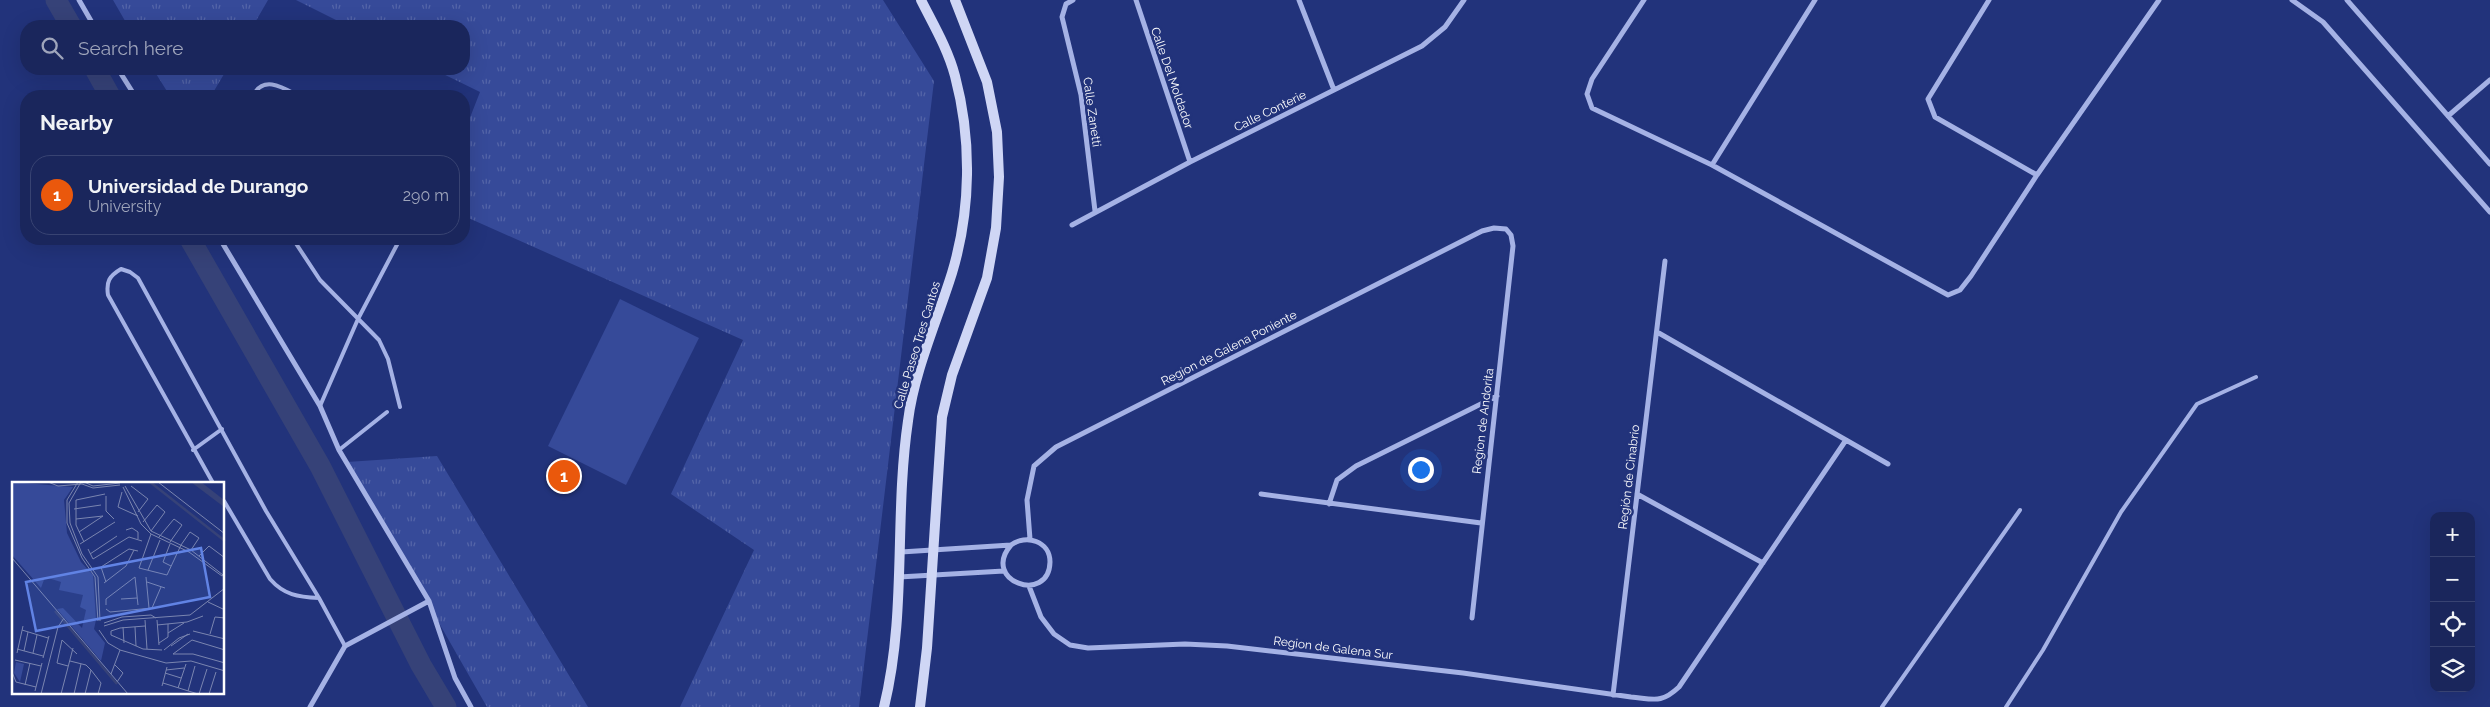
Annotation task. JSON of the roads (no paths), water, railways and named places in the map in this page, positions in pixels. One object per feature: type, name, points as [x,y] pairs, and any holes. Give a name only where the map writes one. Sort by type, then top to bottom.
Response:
[{"type":"street","points":[[79,0],[91,20]]},
{"type":"street","name":"Calle Paseo Tres Cantos","points":[[884,707],[894,650],[901,552],[902,476],[908,420],[952,271],[966,210],[966,147],[954,74],[938,34],[920,0]]},
{"type":"street","points":[[920,707],[933,576],[938,456],[942,417],[952,375],[987,278],[996,228],[999,177],[997,132],[987,82],[955,0]]},
{"type":"street","name":"Calle Zanetti","points":[[1072,0],[1066,4],[1062,18],[1081,95],[1095,211]]},
{"type":"street","name":"Calle Del Moldador","points":[[1136,0],[1190,162]]},
{"type":"street","points":[[1299,0],[1334,90]]},
{"type":"street","points":[[1456,0],[1460,7]]},
{"type":"street","name":"Calle Conterie","points":[[1072,225],[1095,211],[1190,162],[1422,46],[1445,27],[1464,0]]},
{"type":"street","points":[[1644,0],[1592,80],[1587,94],[1592,108],[1712,164],[1948,294],[1960,290],[1971,276],[2037,175],[2159,0]]},
{"type":"street","points":[[1712,164],[1815,0]]},
{"type":"street","points":[[1989,0],[1928,99],[1935,117],[2037,175]]},
{"type":"street","points":[[2292,0],[2323,22],[2490,212]]},
{"type":"street","points":[[2348,0],[2490,164]]},
{"type":"street","points":[[122,75],[131,90]]},
{"type":"street","points":[[2448,116],[2490,80]]},
{"type":"street","name":"Region de Galena Poniente","points":[[1030,539],[1027,500],[1034,466],[1056,447],[1482,231],[1494,228],[1506,229]]},
{"type":"street","name":"Region de Andorita","points":[[1472,618],[1513,246],[1511,235],[1506,229]]},
{"type":"street","points":[[224,245],[320,406],[339,450],[429,601],[454,678],[471,707]]},
{"type":"street","name":"Región de Cinabrio","points":[[1613,695],[1665,261]]},
{"type":"street","points":[[1657,332],[1888,464]]},
{"type":"street","points":[[1329,504],[1337,480],[1356,466],[1497,396]]},
{"type":"street","points":[[1637,494],[1763,563],[1846,440]]},
{"type":"street","points":[[1261,494],[1481,523]]},
{"type":"street","points":[[901,552],[1011,545],[1023,539],[1030,539],[1043,546],[1050,559],[1047,574],[1036,584],[1028,586],[1014,582],[1004,571],[1004,557],[1011,545]]},
{"type":"street","name":"Region de Galena Sur","points":[[1028,586],[1041,617],[1054,634],[1070,645],[1088,648],[1185,644],[1227,646],[1453,672],[1653,699],[1667,698],[1679,687],[1763,563]]},
{"type":"street","points":[[899,577],[1004,571]]},
{"type":"street","points":[[310,707],[344,646],[429,601]]},
{"type":"lane","points":[[257,90],[264,84],[277,84],[288,90]]},
{"type":"lane","points":[[297,245],[320,280],[379,340],[388,359],[400,407]]},
{"type":"lane","points":[[320,406],[358,319],[397,245]]},
{"type":"lane","points":[[212,482],[108,295],[107,284],[112,274],[121,270],[130,272],[138,278],[266,511],[320,598],[344,646]]},
{"type":"lane","points":[[2006,707],[2043,650],[2120,512],[2197,404],[2256,377]]},
{"type":"lane","points":[[339,450],[387,412]]},
{"type":"lane","points":[[193,450],[222,429]]},
{"type":"lane","points":[[225,503],[270,579],[279,588],[299,598],[320,598]]},
{"type":"lane","points":[[1882,707],[2020,510]]},
{"type":"waterway","points":[[56,0],[68,20]]},
{"type":"waterway","points":[[98,75],[107,90]]},
{"type":"waterway","points":[[193,245],[320,466],[421,665],[446,707]]},
{"type":"place","name":"Universidad de Durango","points":[[564,476]]}]
